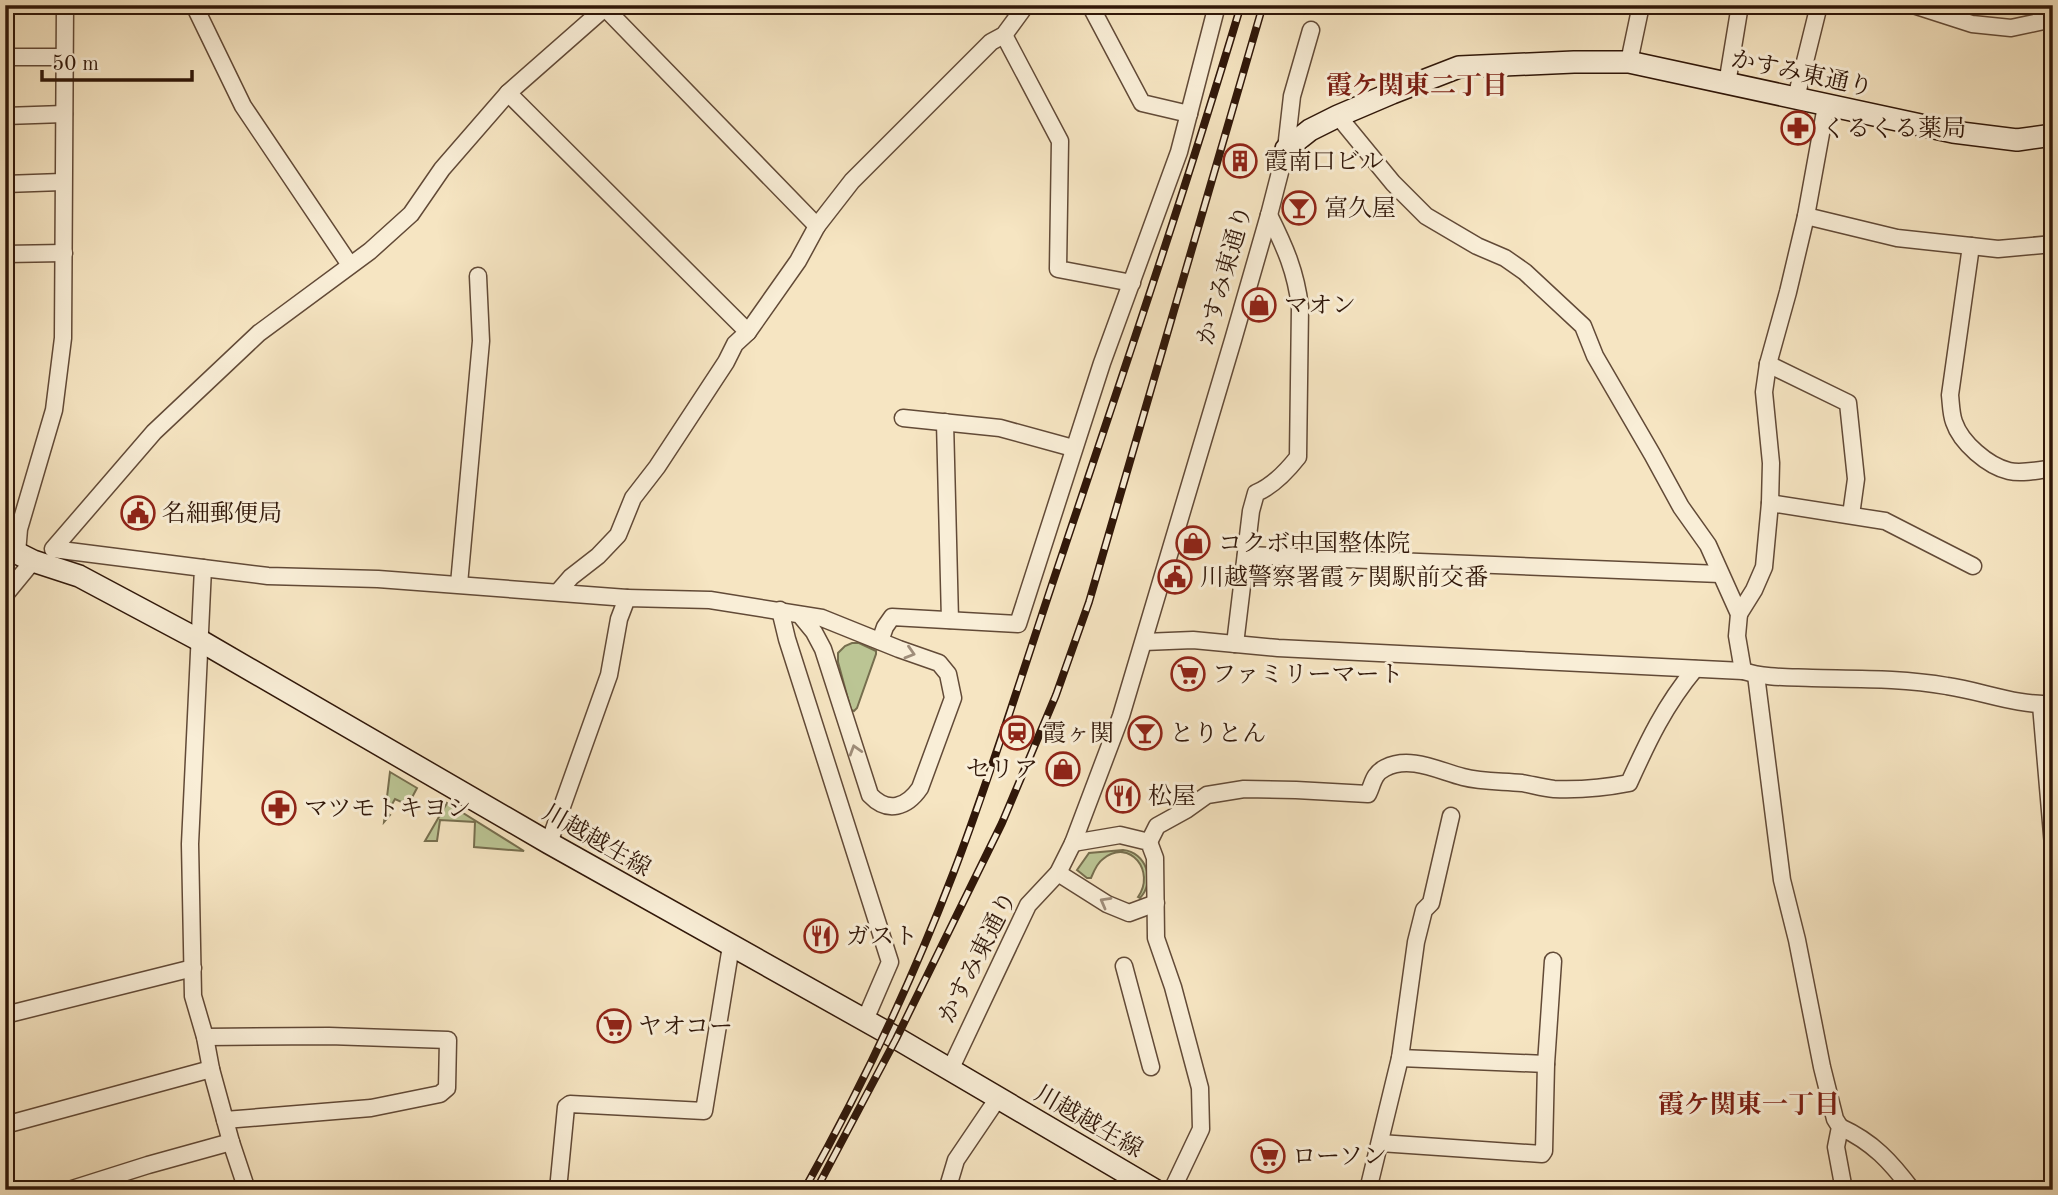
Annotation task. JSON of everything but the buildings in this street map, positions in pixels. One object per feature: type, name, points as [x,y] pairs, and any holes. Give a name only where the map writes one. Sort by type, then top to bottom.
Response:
[{"type":"main road","name":"かすみ東通り","points":[[1286,149],[1310,130],[1338,116],[1460,67],[1574,62],[1629,62],[1953,132],[2017,140],[2053,135]]},
{"type":"main road","name":"川越越生線","points":[[15,557],[79,576],[199,640],[549,843],[865,1020],[1155,1190]]},
{"type":"street","points":[[5,595],[15,557],[12,527],[54,410],[63,338],[65,5]]},
{"type":"street","points":[[194,5],[243,106],[350,265]]},
{"type":"street","points":[[558,592],[618,535],[634,498],[671,446],[735,344],[748,332],[798,261],[817,226],[852,181],[991,42],[1004,35],[1026,5]]},
{"type":"street","points":[[1090,5],[1142,103],[1189,114]]},
{"type":"street","points":[[880,641],[892,617],[1018,624],[1073,448],[1179,152],[1215,5]]},
{"type":"street","points":[[1629,62],[1641,5]]},
{"type":"street","points":[[1727,84],[1740,5]]},
{"type":"street","points":[[1796,98],[1819,5]]},
{"type":"street","points":[[1920,6],[1972,24],[2011,28],[2053,19]]},
{"type":"street","points":[[52,549],[154,432],[259,333],[370,251],[411,214],[442,169],[508,93],[607,7],[817,226]]},
{"type":"street","points":[[1286,149],[1292,96],[1311,30]]},
{"type":"street","points":[[1004,35],[1060,141],[1058,269],[1132,283]]},
{"type":"street","points":[[5,57],[65,57]]},
{"type":"street","points":[[508,93],[748,332]]},
{"type":"street","points":[[1826,106],[1806,216],[1768,364],[1764,393],[1771,463],[1763,567],[1754,590],[1739,614],[1737,636],[1749,673],[1782,880],[1835,1119],[1840,1127],[1875,1147],[1890,1161],[1912,1190]]},
{"type":"street","points":[[5,116],[64,114]]},
{"type":"street","points":[[1338,116],[1401,191],[1426,216],[1477,246],[1505,258],[1525,272],[1583,326],[1595,356],[1681,507],[1708,545],[1739,614]]},
{"type":"street","name":"かすみ東通り","points":[[950,1070],[1028,905],[1058,873],[1073,843],[1121,716],[1269,215],[1286,149]]},
{"type":"street","points":[[5,184],[62,182]]},
{"type":"street","points":[[1235,644],[1251,512],[1256,493],[1286,473],[1298,457],[1298,284],[1290,258],[1269,215]]},
{"type":"street","points":[[1806,216],[1897,238],[1998,249],[2052,249]]},
{"type":"street","points":[[1971,246],[1950,395],[1952,418],[1957,431],[1980,456],[1993,465],[2011,472],[2053,468]]},
{"type":"street","points":[[5,254],[64,253]]},
{"type":"street","points":[[459,584],[481,341],[478,276]]},
{"type":"street","points":[[1768,364],[1848,403],[1856,479],[1852,515]]},
{"type":"street","points":[[903,418],[1000,428],[1073,448]]},
{"type":"street","points":[[945,422],[950,620]]},
{"type":"street","points":[[1770,503],[1885,521],[1973,566]]},
{"type":"street","points":[[15,557],[52,549],[268,576],[337,577],[627,598],[710,600],[822,618],[939,663],[948,674],[953,698],[920,788],[912,800],[886,806],[870,795],[823,649],[800,615]]},
{"type":"street","points":[[1246,555],[1720,574]]},
{"type":"street","points":[[203,568],[190,844],[193,996],[231,1142],[247,1190]]},
{"type":"street","points":[[549,843],[609,675],[619,619],[627,598]]},
{"type":"street","points":[[779,610],[890,962],[865,1020]]},
{"type":"street","points":[[1143,642],[1193,640],[1278,648],[1882,679],[1946,685],[2047,704],[2053,846]]},
{"type":"street","points":[[1172,1190],[1201,1129],[1200,1088],[1173,987],[1156,938],[1155,858],[1149,842],[1157,826],[1207,795],[1244,789],[1368,794],[1371,782],[1377,774],[1395,765],[1428,766],[1463,777],[1553,789],[1591,789],[1629,783],[1653,730],[1679,688],[1695,669]]},
{"type":"street","points":[[1368,1190],[1400,1058],[1416,942],[1424,910],[1431,903],[1451,816]]},
{"type":"street","points":[[1073,843],[1120,835],[1149,842]]},
{"type":"street","points":[[1058,873],[1107,904],[1129,913],[1156,904]]},
{"type":"street","points":[[558,1190],[566,1107],[570,1104],[704,1111],[731,946]]},
{"type":"street","points":[[1380,1143],[1542,1154],[1544,1152],[1553,961]]},
{"type":"street","points":[[1124,966],[1151,1067]]},
{"type":"street","points":[[5,1015],[193,968]]},
{"type":"street","points":[[205,1037],[329,1035],[448,1040],[447,1088],[440,1094],[372,1108],[225,1119]]},
{"type":"street","points":[[1400,1058],[1546,1065]]},
{"type":"street","points":[[5,1125],[211,1069]]},
{"type":"street","points":[[947,1190],[956,1160],[998,1098]]},
{"type":"street","points":[[1840,1127],[1836,1147],[1844,1190]]},
{"type":"street","points":[[69,1190],[231,1142]]},
{"type":"green space","points":[[852,643],[859,643],[876,651],[854,711],[851,710],[838,662],[838,653]]},
{"type":"green space","points":[[390,772],[417,788],[408,805],[395,799],[387,813],[390,815],[384,822]]},
{"type":"green space","points":[[447,803],[524,851],[474,847],[475,822],[440,820],[437,841],[425,841]]},
{"type":"green space","points":[[1123,850],[1138,856],[1146,868],[1147,884],[1140,898],[1138,897],[1144,877],[1142,868],[1131,855],[1113,853],[1097,865],[1091,878],[1077,870],[1089,853]]},
{"type":"railway","points":[[804,1190],[884,1035],[937,915],[968,834],[1155,278],[1241,5]]},
{"type":"railway","points":[[816,1190],[896,1039],[1002,823],[1056,695],[1089,602],[1263,5]]},
{"type":"place","name":"くるくる薬局","points":[[1798,128]]},
{"type":"place","name":"霞南口ビル","points":[[1240,161]]},
{"type":"place","name":"富久屋","points":[[1299,208]]},
{"type":"place","name":"マオン","points":[[1259,305]]},
{"type":"place","name":"名細郵便局","points":[[138,513]]},
{"type":"place","name":"コクボ中国整体院","points":[[1193,543]]},
{"type":"place","name":"川越警察署霞ヶ関駅前交番","points":[[1175,577]]},
{"type":"place","name":"ファミリーマート","points":[[1188,674]]},
{"type":"place","name":"霞ヶ関","points":[[1017,733]]},
{"type":"place","name":"とりとん","points":[[1145,733]]},
{"type":"place","name":"セリア","points":[[1063,769]]},
{"type":"place","name":"松屋","points":[[1123,796]]},
{"type":"place","name":"マツモトキヨシ","points":[[279,808]]},
{"type":"place","name":"ガスト","points":[[821,936]]},
{"type":"place","name":"ヤオコー","points":[[614,1026]]},
{"type":"place","name":"ローソン","points":[[1268,1156]]},
{"type":"district","name":"霞ケ関東二丁目","points":[[1417,85]]},
{"type":"district","name":"霞ケ関東一丁目","points":[[1749,1104]]}]
